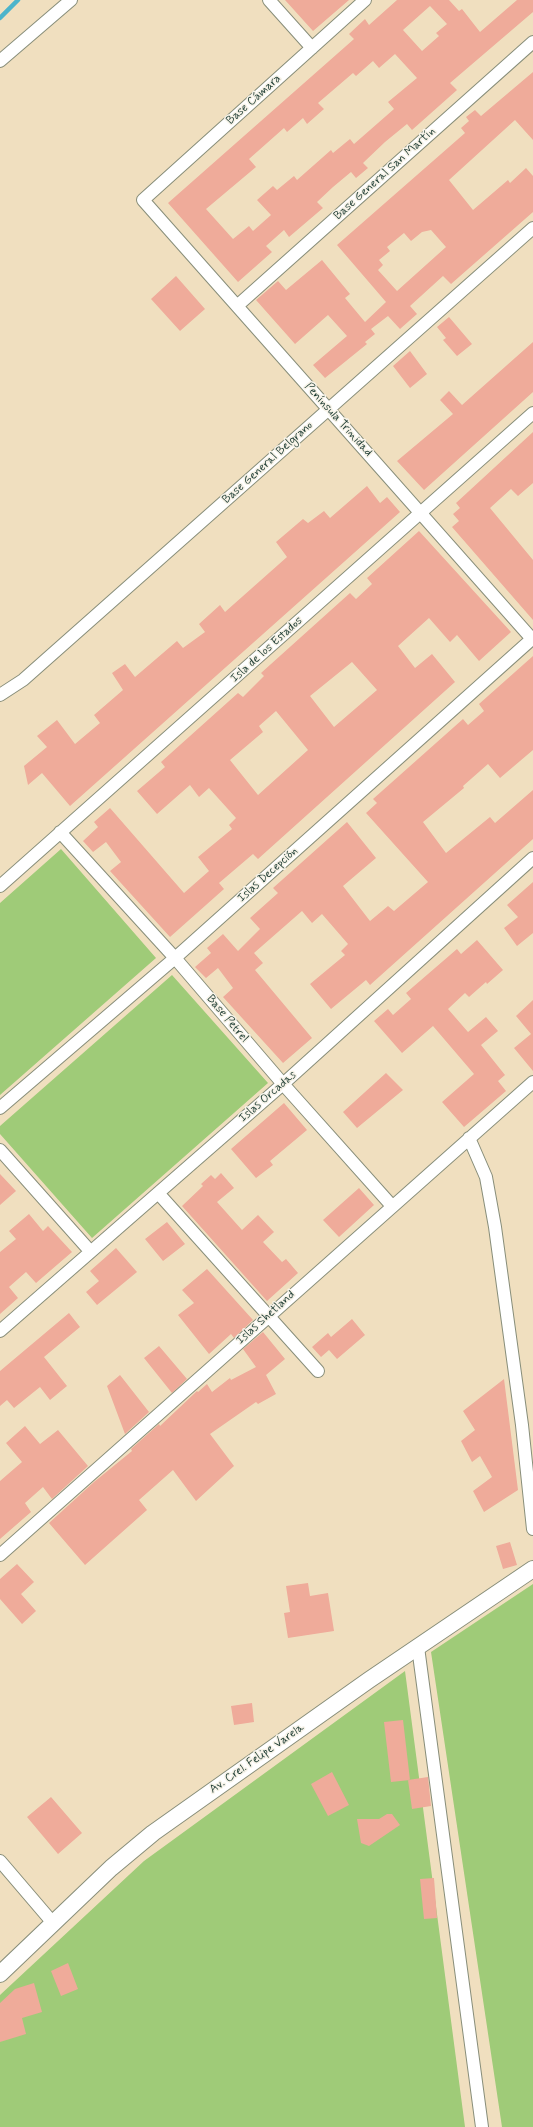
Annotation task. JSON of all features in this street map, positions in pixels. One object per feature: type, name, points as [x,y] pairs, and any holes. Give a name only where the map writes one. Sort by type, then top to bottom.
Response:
[{"type":"main road","name":"Av. Crel. Felipe Varela","points":[[0,1974],[111,1868],[153,1833],[418,1647],[533,1569]]},
{"type":"street","points":[[0,61],[71,0]]},
{"type":"street","points":[[269,0],[312,48]]},
{"type":"street","name":"Base Cámara","points":[[143,200],[366,0]]},
{"type":"street","name":"Base General San Martín","points":[[237,306],[533,42]]},
{"type":"street","name":"Península Trinidad","points":[[143,200],[533,639]]},
{"type":"street","name":"Base General Belgrano","points":[[0,695],[23,680],[533,228]]},
{"type":"street","name":"Isla de los Estados","points":[[0,886],[533,413]]},
{"type":"street","name":"Islas Decepción","points":[[0,1108],[175,958],[533,639]]},
{"type":"street","name":"Base Petrel","points":[[60,832],[175,958],[283,1084],[392,1206]]},
{"type":"street","name":"Islas Orcadas","points":[[0,1331],[283,1084],[533,858]]},
{"type":"street","name":"Islas Shetland","points":[[0,1555],[269,1314],[533,1082]]},
{"type":"street","points":[[469,1138],[486,1177],[495,1227],[522,1425],[533,1529]]},
{"type":"street","points":[[0,1150],[90,1251]]},
{"type":"street","points":[[158,1193],[269,1314],[318,1371]]},
{"type":"street","points":[[418,1647],[482,2127]]},
{"type":"street","points":[[0,1861],[54,1923]]},
{"type":"green space","points":[[61,849],[156,958],[0,1095],[0,903]]},
{"type":"green space","points":[[172,975],[268,1083],[92,1238],[0,1134],[0,1126]]},
{"type":"green space","points":[[533,1584],[533,2127],[502,2127],[431,1652]]},
{"type":"green space","points":[[405,1671],[465,2127],[0,2127],[0,1995],[144,1861]]},
{"type":"building","points":[[285,0],[349,0],[313,31]]},
{"type":"building","points":[[397,0],[449,0],[459,11],[462,9],[480,32],[517,0],[533,0],[533,12],[450,83],[457,90],[412,130],[407,124],[385,142],[363,163],[368,168],[356,178],[351,172],[333,187],[317,202],[323,208],[289,237],[284,230],[266,246],[272,252],[238,282],[168,203],[354,39],[349,34],[365,19],[369,25]],"holes":[[[430,6],[447,24],[436,33],[439,36],[422,51],[403,30]],[[395,54],[417,78],[388,102],[394,109],[354,144],[350,139],[333,153],[331,150],[297,180],[294,176],[277,190],[273,186],[257,200],[271,215],[253,231],[249,226],[233,239],[206,209],[256,167],[249,159],[284,128],[287,132],[303,118],[307,124],[324,109],[318,103],[353,73],[356,76],[373,61],[379,68]]]},
{"type":"building","points":[[533,72],[533,140],[515,120],[449,180],[473,210],[508,180],[510,183],[526,168],[533,176],[533,212],[451,284],[443,276],[410,306],[417,314],[400,329],[388,316],[371,329],[375,334],[365,342],[367,344],[325,378],[313,365],[347,336],[328,315],[295,344],[256,300],[278,281],[286,290],[322,260],[350,294],[345,298],[365,322],[386,302],[337,245],[465,133],[461,128],[469,121],[466,117],[475,110],[481,116]],"holes":[[[431,230],[446,247],[397,291],[378,270],[383,265],[379,260],[390,251],[387,247],[404,233],[411,241],[422,232]]]},
{"type":"building","points":[[176,276],[205,309],[180,331],[151,299]]},
{"type":"building","points":[[449,317],[472,344],[457,356],[443,340],[446,338],[437,327]]},
{"type":"building","points":[[533,342],[533,392],[424,490],[397,461],[453,414],[440,400],[449,391],[462,405]]},
{"type":"building","points":[[410,351],[427,374],[410,388],[393,366]]},
{"type":"building","points":[[533,432],[533,483],[518,496],[511,489],[490,508],[533,560],[533,620],[452,527],[459,521],[453,514],[460,508],[456,503]]},
{"type":"building","points":[[367,486],[380,503],[387,497],[400,512],[70,806],[42,773],[28,785],[24,766],[47,747],[37,736],[57,720],[75,744],[100,723],[94,715],[123,690],[112,673],[125,664],[135,677],[177,641],[183,648],[205,632],[199,624],[220,605],[225,612],[287,557],[276,542],[303,519],[308,523],[324,511],[330,518]]},
{"type":"building","points":[[419,531],[511,632],[479,661],[457,635],[450,642],[429,618],[398,646],[415,668],[432,654],[455,682],[258,859],[253,854],[219,883],[224,889],[170,937],[110,871],[121,862],[106,842],[93,852],[83,841],[98,827],[94,822],[110,808],[184,893],[209,871],[198,857],[232,829],[229,825],[236,818],[209,788],[199,797],[190,785],[157,814],[137,791],[165,767],[161,762],[238,693],[243,697],[264,676],[261,673],[350,593],[356,599],[372,584],[367,578]],"holes":[[[352,662],[377,690],[334,727],[310,696]],[[276,711],[308,750],[258,795],[230,760],[263,732],[259,726]]]},
{"type":"building","points":[[533,656],[533,750],[500,778],[488,764],[463,786],[464,788],[423,822],[446,853],[490,817],[495,823],[533,790],[533,839],[370,985],[366,980],[331,1009],[310,984],[345,955],[341,951],[348,944],[322,914],[312,923],[302,911],[254,953],[263,963],[255,970],[312,1038],[283,1063],[223,997],[233,988],[218,968],[206,978],[195,967],[211,953],[207,948],[223,934],[238,951],[260,929],[250,918],[278,893],[273,888],[347,822],[376,858],[343,886],[370,921],[388,906],[394,911],[428,882],[366,813],[377,803],[373,799],[463,719],[468,725],[484,711],[479,704]]},
{"type":"building","points":[[533,882],[533,933],[517,946],[504,928],[518,917],[507,905]]},
{"type":"building","points":[[477,940],[503,970],[469,997],[465,993],[448,1009],[468,1032],[486,1017],[498,1031],[481,1045],[505,1075],[498,1081],[506,1091],[464,1127],[442,1102],[474,1074],[433,1026],[402,1053],[374,1021],[388,1009],[393,1015],[411,999],[406,993],[457,949],[461,954]]},
{"type":"building","points":[[533,1000],[533,1071],[514,1048],[531,1034],[516,1016]]},
{"type":"building","points":[[386,1073],[403,1090],[357,1128],[343,1112]]},
{"type":"building","points":[[284,1103],[307,1130],[270,1161],[273,1165],[256,1178],[231,1149]]},
{"type":"building","points":[[221,1173],[234,1188],[217,1202],[242,1230],[258,1215],[274,1232],[263,1242],[282,1262],[286,1259],[298,1273],[267,1301],[182,1206],[203,1186],[201,1184],[211,1175],[215,1179]]},
{"type":"building","points":[[0,1174],[16,1191],[0,1205]]},
{"type":"building","points":[[359,1188],[374,1205],[339,1237],[323,1220]]},
{"type":"building","points":[[29,1214],[43,1231],[48,1226],[72,1252],[36,1283],[26,1272],[9,1287],[18,1298],[0,1314],[0,1252],[16,1239],[9,1231]]},
{"type":"building","points":[[167,1222],[185,1244],[163,1261],[145,1239]]},
{"type":"building","points":[[116,1248],[137,1272],[97,1305],[86,1292],[99,1281],[90,1271]]},
{"type":"building","points":[[207,1269],[253,1320],[234,1338],[231,1334],[209,1354],[178,1315],[194,1303],[182,1290]]},
{"type":"building","points":[[69,1313],[80,1327],[44,1357],[67,1386],[50,1400],[40,1387],[14,1408],[7,1400],[0,1406],[0,1371]]},
{"type":"building","points":[[352,1319],[365,1335],[337,1359],[329,1350],[321,1357],[312,1347],[328,1333],[331,1337]]},
{"type":"building","points":[[263,1332],[285,1359],[266,1375],[276,1394],[258,1404],[256,1402],[210,1434],[234,1466],[196,1501],[173,1470],[139,1500],[147,1510],[85,1565],[49,1523],[94,1482],[132,1451],[131,1449],[159,1424],[160,1426],[197,1391],[198,1392],[207,1384],[212,1392],[230,1378],[231,1380],[256,1367],[243,1349]]},
{"type":"building","points":[[159,1346],[187,1379],[172,1393],[144,1358]]},
{"type":"building","points":[[120,1375],[149,1412],[125,1434],[107,1386]]},
{"type":"building","points":[[504,1379],[518,1490],[484,1512],[473,1491],[492,1477],[480,1456],[472,1462],[461,1441],[475,1430],[463,1411]]},
{"type":"building","points":[[25,1426],[40,1444],[58,1430],[88,1466],[52,1499],[43,1487],[25,1503],[31,1512],[0,1539],[0,1481],[22,1462],[6,1443]]},
{"type":"building","points":[[510,1542],[517,1565],[503,1569],[496,1546]]},
{"type":"building","points":[[17,1564],[34,1582],[21,1594],[36,1611],[22,1624],[0,1599],[0,1579]]},
{"type":"building","points":[[308,1583],[310,1596],[328,1593],[334,1631],[288,1638],[284,1613],[290,1612],[286,1586]]},
{"type":"building","points":[[252,1703],[254,1722],[234,1725],[231,1706]]},
{"type":"building","points":[[403,1720],[410,1780],[391,1782],[384,1722]]},
{"type":"building","points":[[332,1772],[349,1805],[328,1816],[311,1784]]},
{"type":"building","points":[[428,1777],[431,1806],[412,1809],[408,1780]]},
{"type":"building","points":[[51,1797],[82,1833],[58,1854],[27,1817]]},
{"type":"building","points":[[387,1814],[392,1814],[400,1825],[369,1846],[361,1843],[357,1819],[379,1819]]},
{"type":"building","points":[[434,1878],[437,1918],[424,1919],[420,1879]]},
{"type":"building","points":[[68,1963],[78,1989],[61,1996],[51,1971]]},
{"type":"building","points":[[34,1983],[42,2012],[22,2018],[26,2034],[0,2042],[0,2003],[15,1989]]},
{"type":"waterway","points":[[0,18],[18,0]]}]
